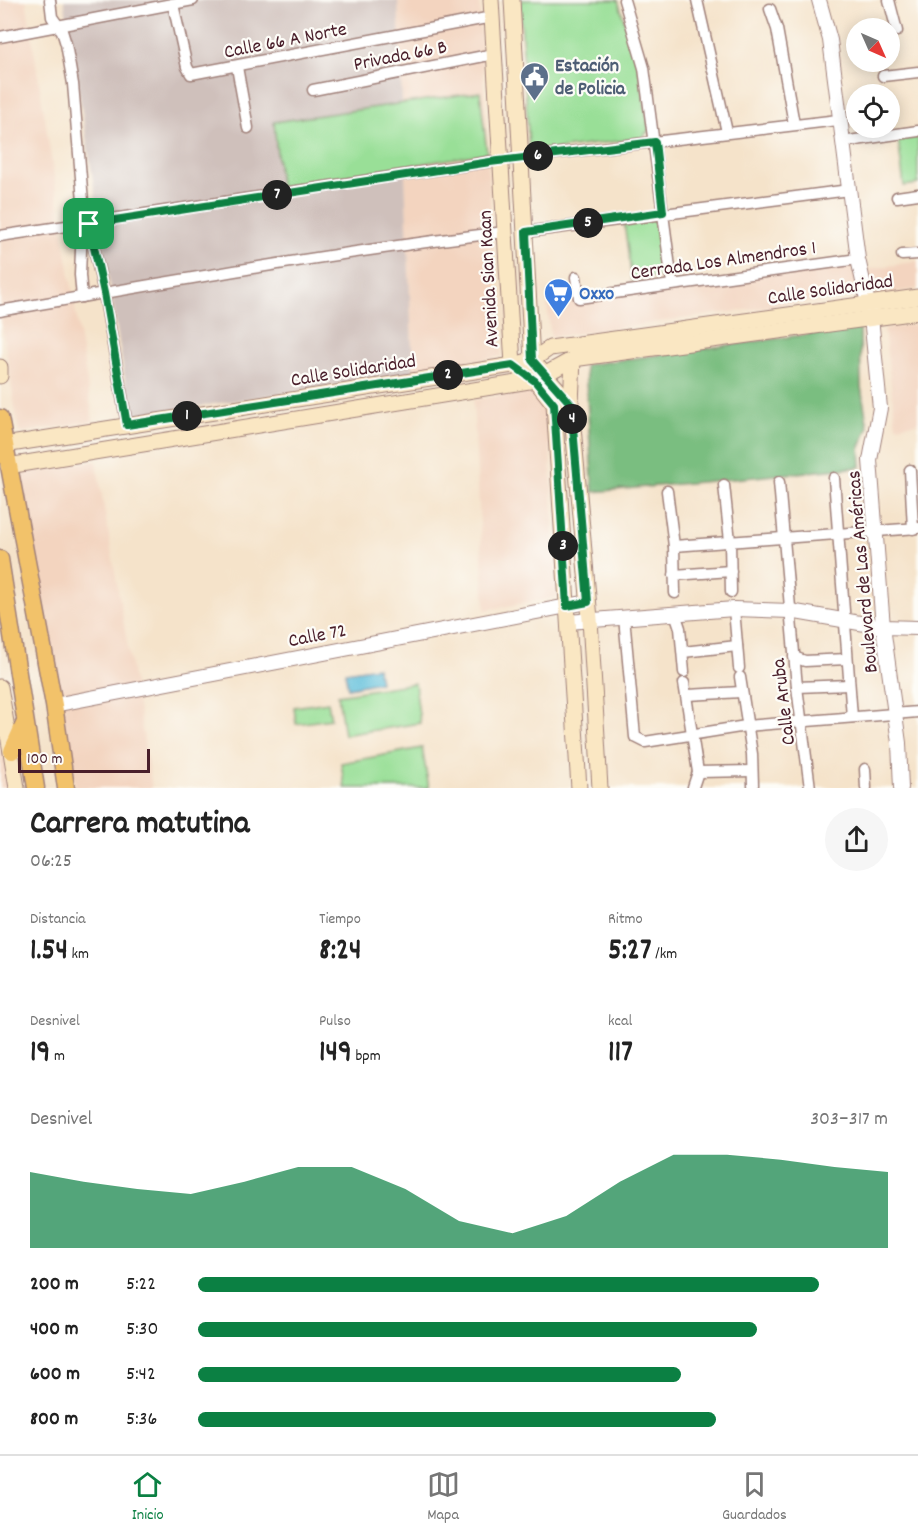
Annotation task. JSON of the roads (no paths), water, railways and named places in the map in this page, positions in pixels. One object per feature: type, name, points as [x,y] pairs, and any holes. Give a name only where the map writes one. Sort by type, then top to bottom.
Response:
[{"type":"highway","points":[[0,418],[54,705],[66,788]]},
{"type":"highway","points":[[0,559],[36,788]]},
{"type":"highway","points":[[12,751],[25,721]]},
{"type":"main road","name":"Avenida Sian Kaan","points":[[491,0],[513,365],[541,377],[571,404]]},
{"type":"main road","name":"Avenida Sian Kaan","points":[[512,0],[532,360],[554,404],[579,788]]},
{"type":"main road","name":"Calle Solidaridad","points":[[8,466],[541,377],[573,359],[870,310],[918,297]]},
{"type":"main road","name":"Calle Solidaridad","points":[[4,444],[513,365],[532,360],[550,348],[870,310],[918,312]]},
{"type":"main road","points":[[573,359],[571,404],[590,619],[600,788]]},
{"type":"main road","points":[[0,367],[0,376]]},
{"type":"main road","points":[[127,425],[129,447]]},
{"type":"main road","points":[[101,429],[104,451]]},
{"type":"main road","points":[[0,687],[3,718],[12,751],[15,788]]},
{"type":"street","points":[[50,0],[52,16],[66,44],[73,84],[86,225],[82,297]]},
{"type":"street","points":[[0,37],[193,0]]},
{"type":"street","points":[[624,0],[644,68],[672,284]]},
{"type":"street","points":[[697,0],[727,132]]},
{"type":"street","name":"Boulevard de Las Américas","points":[[819,0],[830,40],[838,120],[858,259],[870,310],[880,408],[870,460],[884,627],[896,715],[901,788]]},
{"type":"street","points":[[889,0],[894,18]]},
{"type":"street","name":"Calle 66 A Norte","points":[[172,4],[188,72],[191,74],[492,17]]},
{"type":"street","points":[[770,9],[777,29],[794,124]]},
{"type":"street","name":"Privada 66 B","points":[[313,90],[494,54]]},
{"type":"street","points":[[237,67],[248,128]]},
{"type":"street","points":[[883,76],[918,72]]},
{"type":"street","points":[[0,237],[501,160],[838,120]]},
{"type":"street","points":[[842,142],[918,131]]},
{"type":"street","points":[[526,232],[663,212],[849,190]]},
{"type":"street","points":[[897,197],[918,194]]},
{"type":"street","points":[[86,225],[104,293],[127,425]]},
{"type":"street","points":[[0,311],[381,247],[505,232]]},
{"type":"street","points":[[902,255],[918,254]]},
{"type":"street","name":"Cerrada Los Almendros 1","points":[[576,277],[579,298],[858,259]]},
{"type":"street","points":[[674,546],[916,529],[910,470]]},
{"type":"street","points":[[834,478],[840,533],[852,717]]},
{"type":"street","name":"Calle Aruba","points":[[779,482],[797,687],[810,788]]},
{"type":"street","points":[[724,485],[730,541],[731,592]]},
{"type":"street","points":[[667,491],[674,546],[675,593]]},
{"type":"street","points":[[674,574],[731,571]]},
{"type":"street","name":"Calle 72","points":[[54,705],[588,602]]},
{"type":"street","points":[[568,622],[734,609],[790,611],[884,627],[918,630]]},
{"type":"street","points":[[734,609],[741,692],[752,754],[753,785]]},
{"type":"street","points":[[675,613],[683,652],[684,677],[698,772],[693,787]]},
{"type":"street","points":[[624,616],[635,737],[645,742],[746,726],[918,712]]},
{"type":"street","points":[[683,652],[737,646]]},
{"type":"street","points":[[794,657],[805,661],[847,659]]},
{"type":"street","points":[[797,687],[849,685]]},
{"type":"street","points":[[688,694],[741,692]]},
{"type":"street","points":[[865,769],[866,788]]},
{"type":"street","points":[[698,772],[752,771]]},
{"type":"water","points":[[377,667],[380,682],[348,688],[345,672]]},
{"type":"place","name":"Estación de Policia","points":[[534,102]]},
{"type":"place","name":"Oxxo","points":[[558,318]]}]
